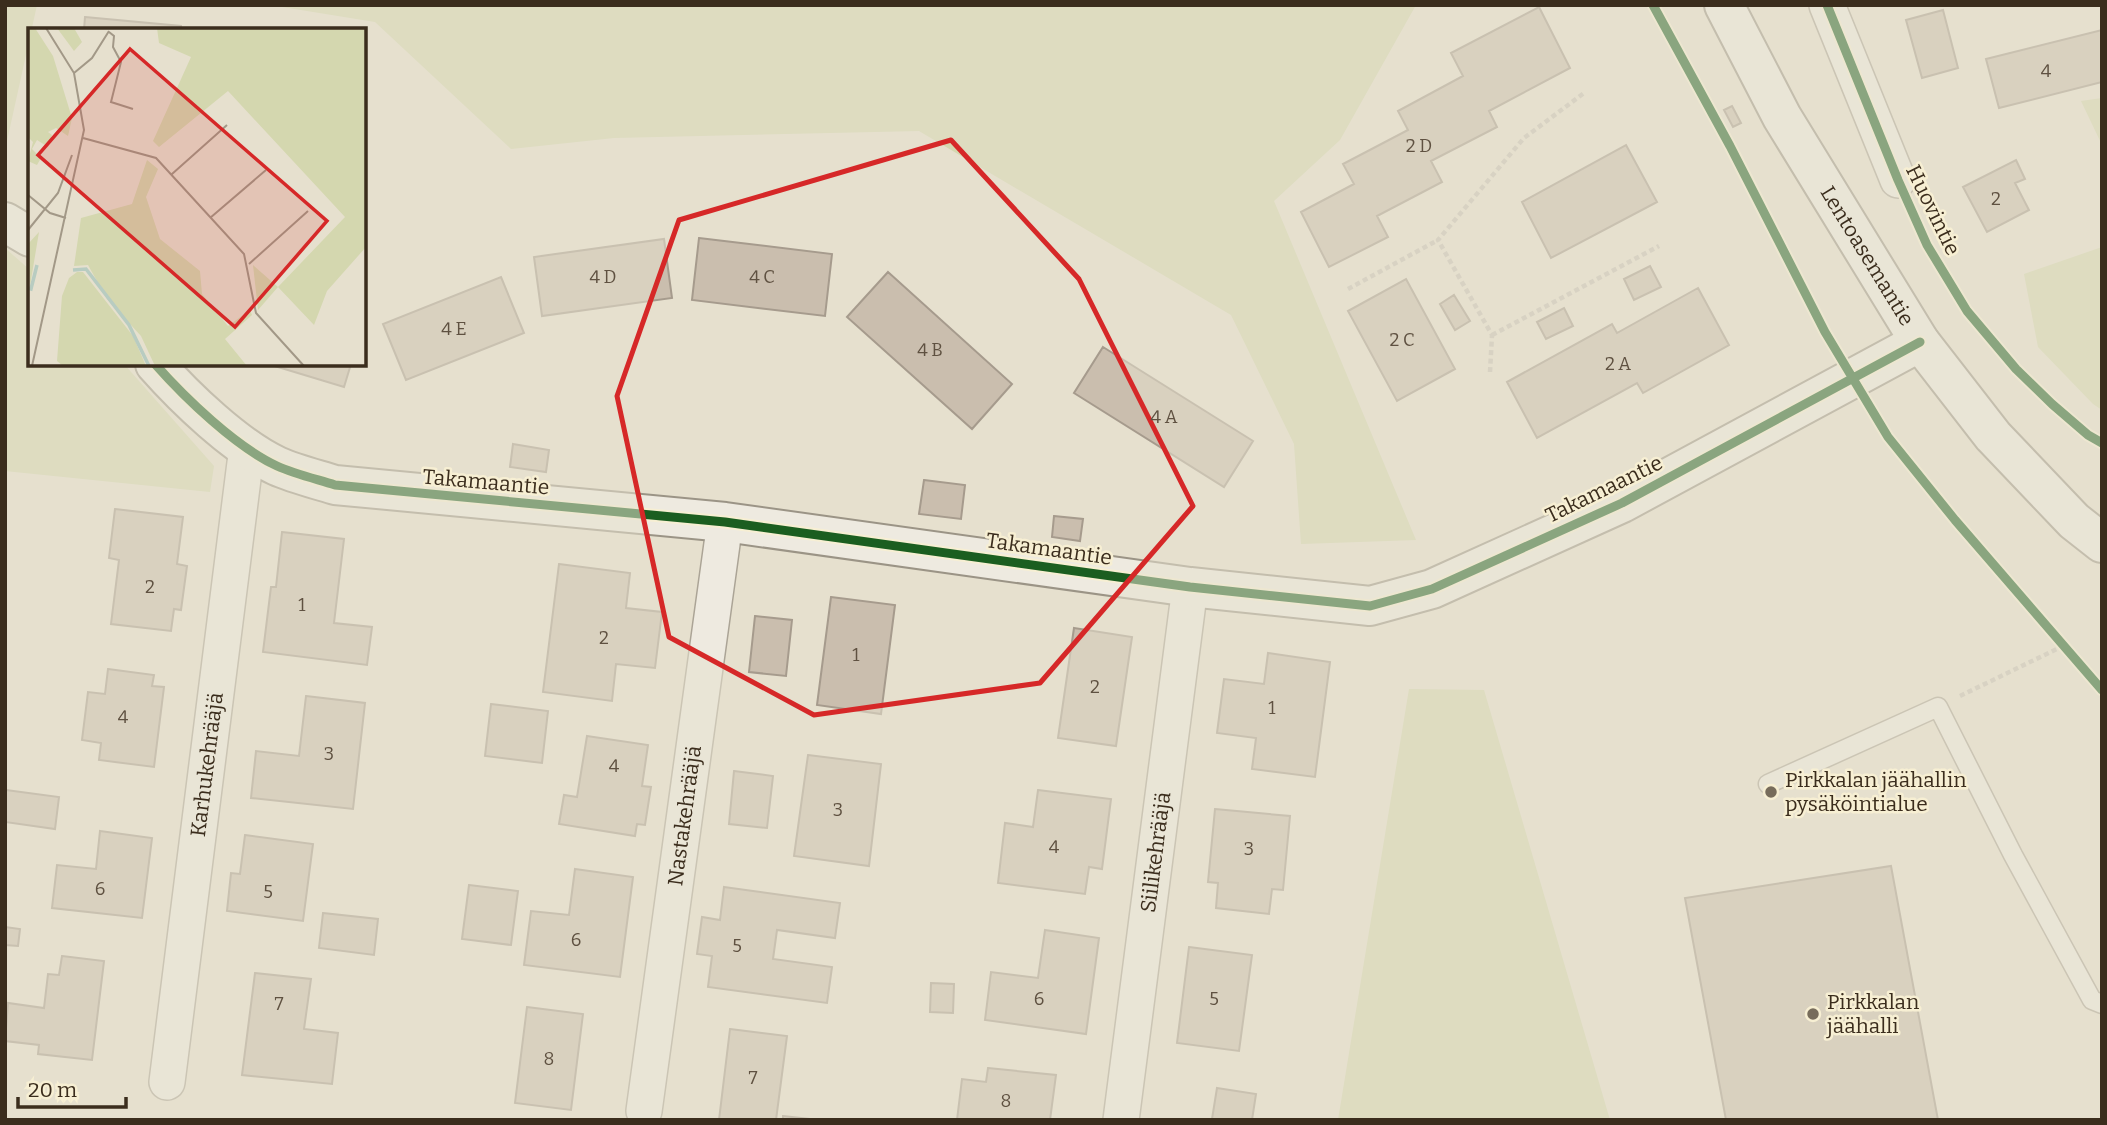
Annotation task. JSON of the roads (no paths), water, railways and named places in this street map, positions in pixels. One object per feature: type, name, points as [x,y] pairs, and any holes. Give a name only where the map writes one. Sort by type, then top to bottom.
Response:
[{"type":"street","name":"Lentoasemantie","points":[[1724,5],[1782,117],[1920,342],[1993,436],[2074,521],[2102,543]]},
{"type":"street","name":"Huovintie","points":[[1827,5],[1898,180]]},
{"type":"street","points":[[5,222],[28,236]]},
{"type":"street","name":"Takamaantie","points":[[157,366],[214,422],[247,447],[277,466],[335,485],[725,522],[1190,587],[1370,606],[1432,589],[1622,503],[1920,342]]},
{"type":"street","name":"Karhukehrääjä","points":[[167,1082],[247,447]]},
{"type":"street","name":"Nastakehrääjä","points":[[643,1111],[725,522]]},
{"type":"street","name":"Siilikehrääjä","points":[[1121,1120],[1190,587]]},
{"type":"lane","points":[[1768,784],[1938,707],[2013,855],[2092,1000],[2102,1004]]},
{"type":"place","name":"Pirkkalan jäähallin pysäköintialue","points":[[1771,792]]},
{"type":"place","name":"Pirkkalan jäähalli","points":[[1813,1014]]}]
